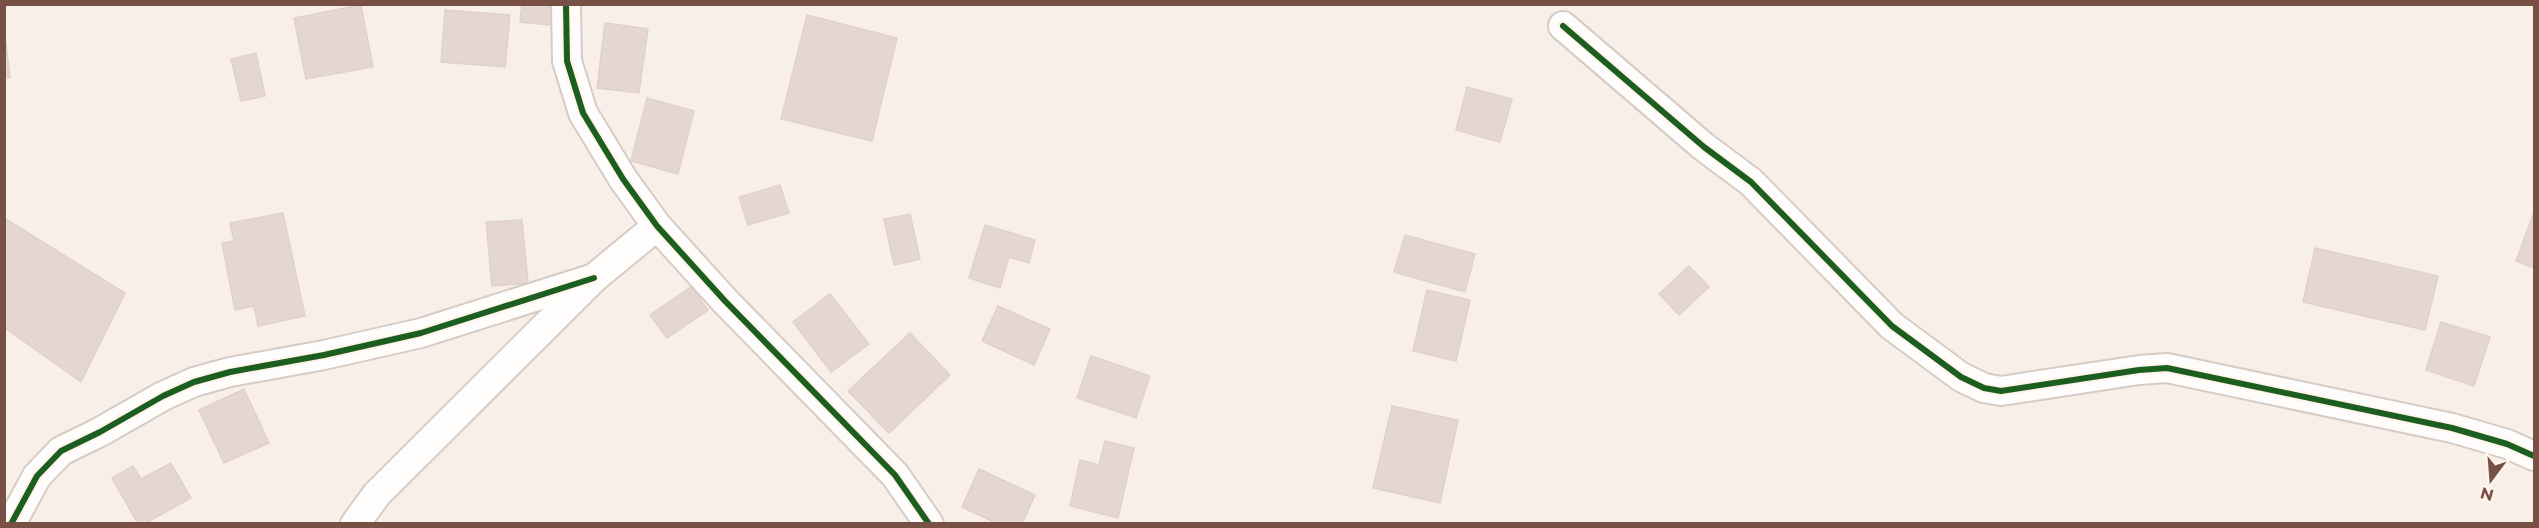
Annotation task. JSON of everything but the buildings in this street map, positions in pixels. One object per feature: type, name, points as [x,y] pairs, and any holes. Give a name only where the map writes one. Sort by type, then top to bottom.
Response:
[{"type":"street","points":[[566,4],[567,61],[583,113],[623,179],[657,226],[725,301],[895,475],[929,524]]},
{"type":"street","points":[[1563,26],[1704,147],[1751,182],[1892,326],[1961,377],[1984,388],[2016,390],[2139,370],[2167,368],[2452,428],[2506,444],[2535,456]]},
{"type":"street","points":[[355,524],[377,494],[594,278],[657,226]]},
{"type":"street","points":[[11,524],[37,477],[61,451],[163,396],[194,382],[230,372],[324,355],[421,333],[594,278]]},
{"type":"cycle path","points":[[566,4],[567,61],[583,113],[623,179],[657,226],[725,301],[895,475],[929,524]]},
{"type":"cycle path","points":[[1563,26],[1704,147],[1751,182],[1892,326],[1961,377],[1984,388],[2001,391],[2139,370],[2167,368],[2452,428],[2507,444],[2534,456]]},
{"type":"cycle path","points":[[11,524],[37,476],[61,451],[163,396],[194,382],[230,372],[324,355],[421,333],[594,278]]}]
